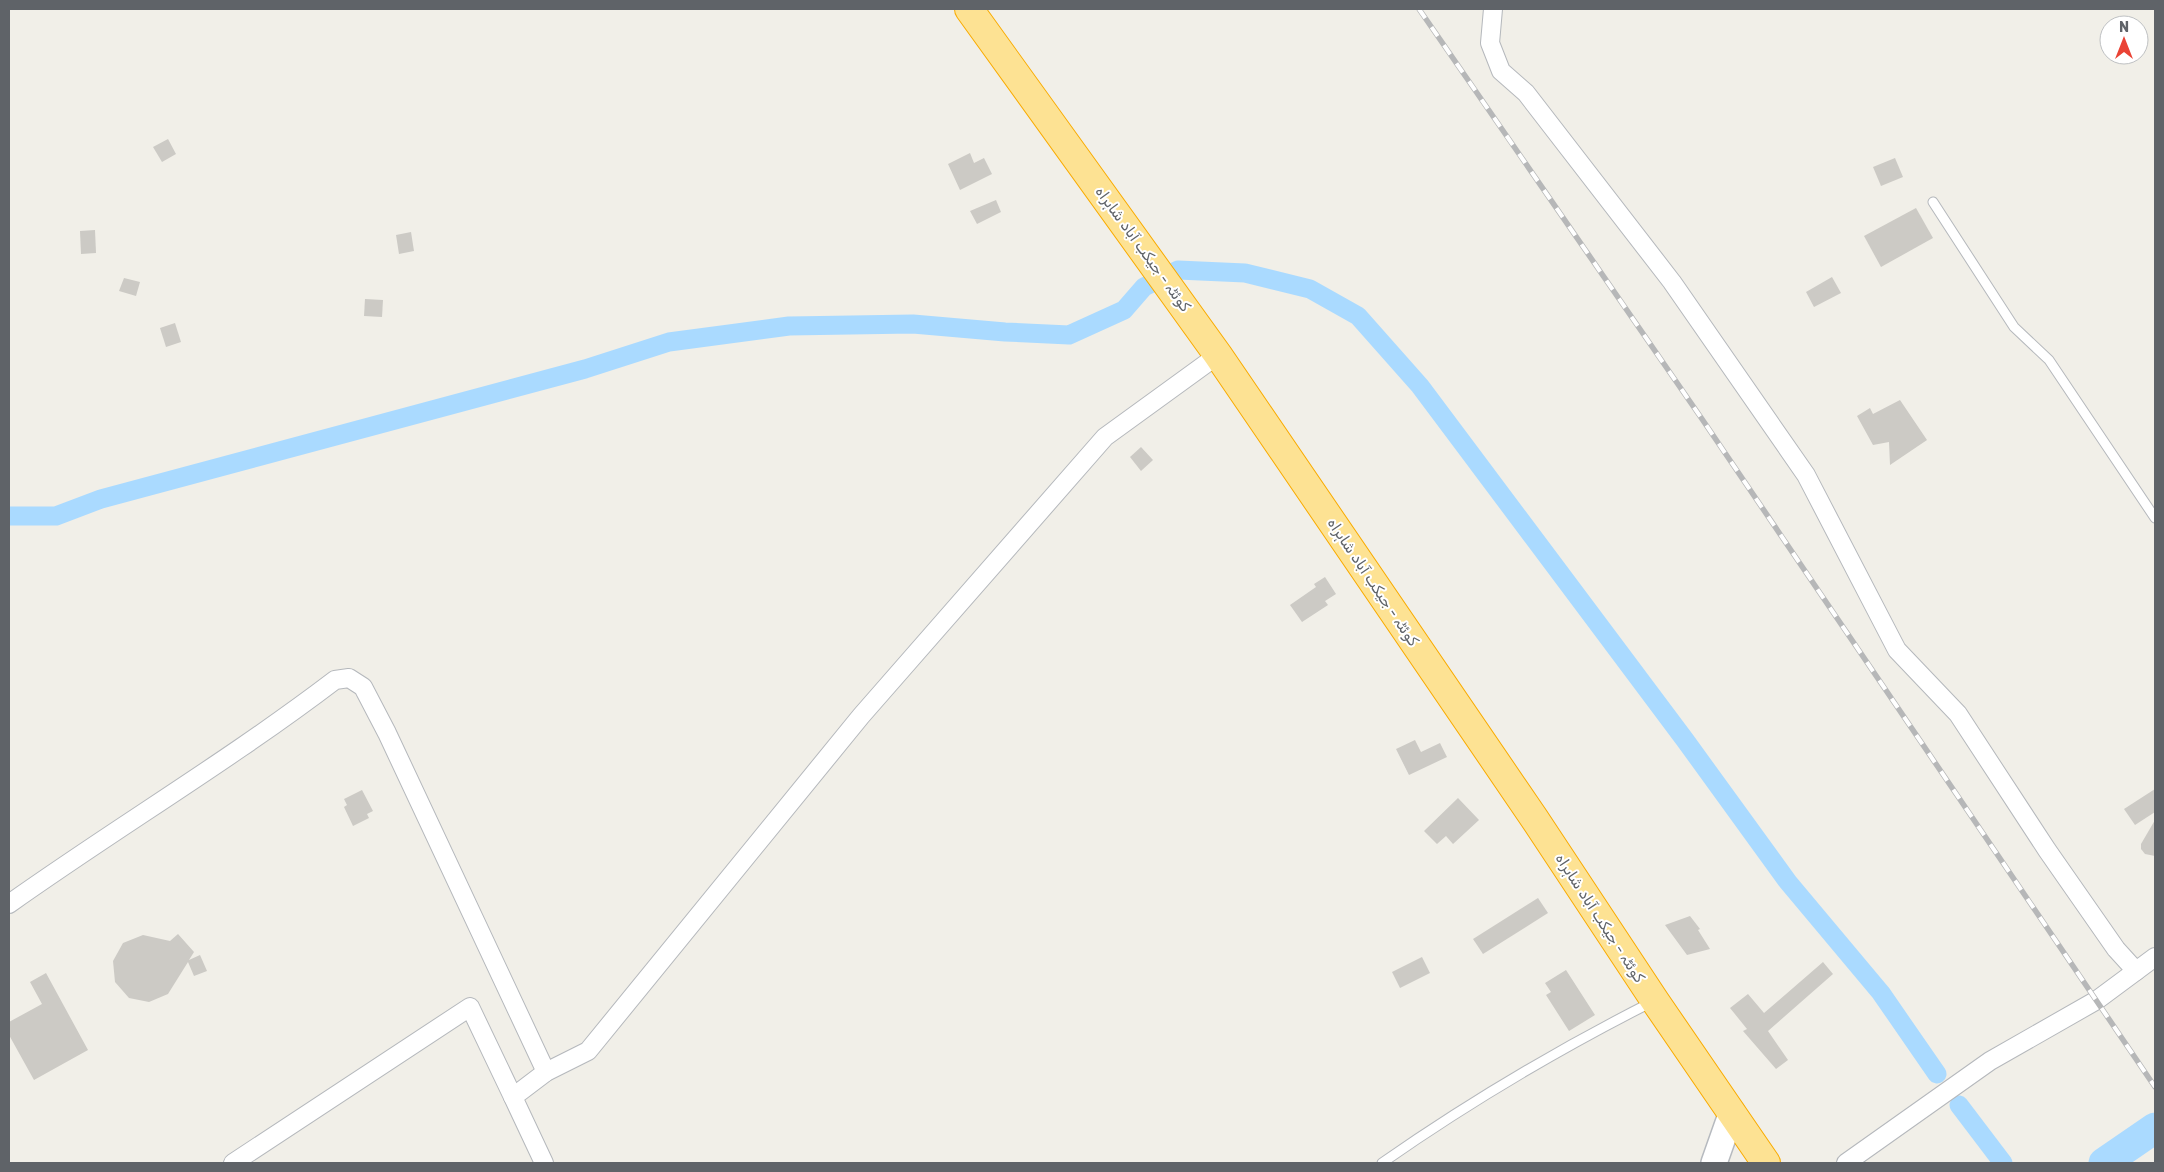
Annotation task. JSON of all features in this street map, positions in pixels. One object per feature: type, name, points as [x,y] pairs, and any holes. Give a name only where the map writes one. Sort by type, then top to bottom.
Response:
[{"type":"highway","name":"کوئٹہ - جیکب آباد شاہراہ","points":[[970,9],[1218,355],[1534,818],[1655,1001],[1766,1163]]},
{"type":"street","points":[[1492,9],[1490,43],[1501,71],[1526,93],[1672,282],[1806,475],[1897,650],[1958,714],[2047,850],[2116,949],[2136,971]]},
{"type":"street","points":[[513,1097],[546,1072],[588,1051],[861,716],[1104,436],[1218,355]]},
{"type":"street","points":[[9,904],[67,863],[237,751],[335,680],[349,678],[363,687],[387,733],[546,1072]]},
{"type":"street","points":[[1846,1163],[1990,1061],[2097,1000],[2155,957]]},
{"type":"street","points":[[233,1163],[470,1007],[544,1163]]},
{"type":"street","points":[[1714,1163],[1732,1112]]},
{"type":"lane","points":[[1933,202],[2014,327],[2049,360],[2155,518]]},
{"type":"lane","points":[[1382,1163],[1427,1132],[1583,1037],[1655,1001]]},
{"type":"building","points":[[168,139],[176,154],[162,162],[153,147]]},
{"type":"building","points":[[970,153],[974,163],[984,158],[992,174],[960,190],[948,164]]},
{"type":"building","points":[[1895,158],[1903,177],[1881,186],[1873,167]]},
{"type":"building","points":[[996,200],[1001,212],[977,224],[970,211]]},
{"type":"building","points":[[1916,208],[1933,238],[1881,267],[1864,236]]},
{"type":"building","points":[[95,230],[96,253],[81,254],[80,231]]},
{"type":"building","points":[[411,232],[414,251],[399,254],[396,235]]},
{"type":"building","points":[[1832,277],[1841,293],[1814,307],[1806,292]]},
{"type":"building","points":[[124,278],[140,282],[136,296],[119,291]]},
{"type":"building","points":[[365,299],[383,300],[382,317],[364,316]]},
{"type":"building","points":[[175,323],[181,342],[166,347],[160,328]]},
{"type":"building","points":[[1900,400],[1927,440],[1890,465],[1889,442],[1873,445],[1857,416],[1870,408],[1873,414]]},
{"type":"building","points":[[1141,447],[1153,460],[1141,471],[1130,457]]},
{"type":"building","points":[[1325,577],[1336,594],[1325,601],[1328,605],[1302,622],[1290,605],[1316,587],[1314,584]]},
{"type":"building","points":[[1415,740],[1421,752],[1440,743],[1447,757],[1409,775],[1396,749]]},
{"type":"building","points":[[2155,789],[2155,812],[2135,825],[2124,809]]},
{"type":"building","points":[[362,790],[373,811],[367,814],[369,818],[353,826],[344,807],[347,805],[344,799]]},
{"type":"building","points":[[1458,798],[1479,820],[1453,844],[1446,836],[1437,844],[1424,831]]},
{"type":"building","points":[[2155,820],[2155,856],[2145,854],[2141,849],[2141,844]]},
{"type":"building","points":[[1538,898],[1548,913],[1483,954],[1473,939]]},
{"type":"building","points":[[1690,916],[1700,929],[1698,930],[1710,949],[1687,955],[1665,925]]},
{"type":"building","points":[[178,934],[194,952],[189,960],[200,955],[207,971],[194,976],[188,962],[168,994],[149,1002],[129,998],[115,982],[113,961],[123,943],[143,935],[170,941]]},
{"type":"building","points":[[1422,957],[1430,973],[1400,988],[1392,972]]},
{"type":"building","points":[[1823,962],[1833,974],[1768,1031],[1788,1060],[1776,1069],[1743,1031],[1747,1029],[1730,1008],[1748,994],[1764,1013]]},
{"type":"building","points":[[1566,970],[1595,1015],[1569,1031],[1546,995],[1551,992],[1545,983]]},
{"type":"building","points":[[46,973],[88,1050],[34,1080],[9,1035],[9,1022],[42,1004],[30,982]]},
{"type":"waterway","points":[[9,516],[56,516],[101,499],[585,369],[669,342],[789,326],[913,324],[1005,332],[1069,335],[1124,310],[1144,287],[1178,270],[1245,273],[1310,289],[1358,316],[1420,386],[1685,740],[1788,882],[1881,993],[1937,1074]]},
{"type":"waterway","points":[[1959,1105],[2003,1163]]},
{"type":"waterway","points":[[2104,1163],[2155,1128]]},
{"type":"railway","points":[[1419,9],[1702,419],[2155,1087]]}]
